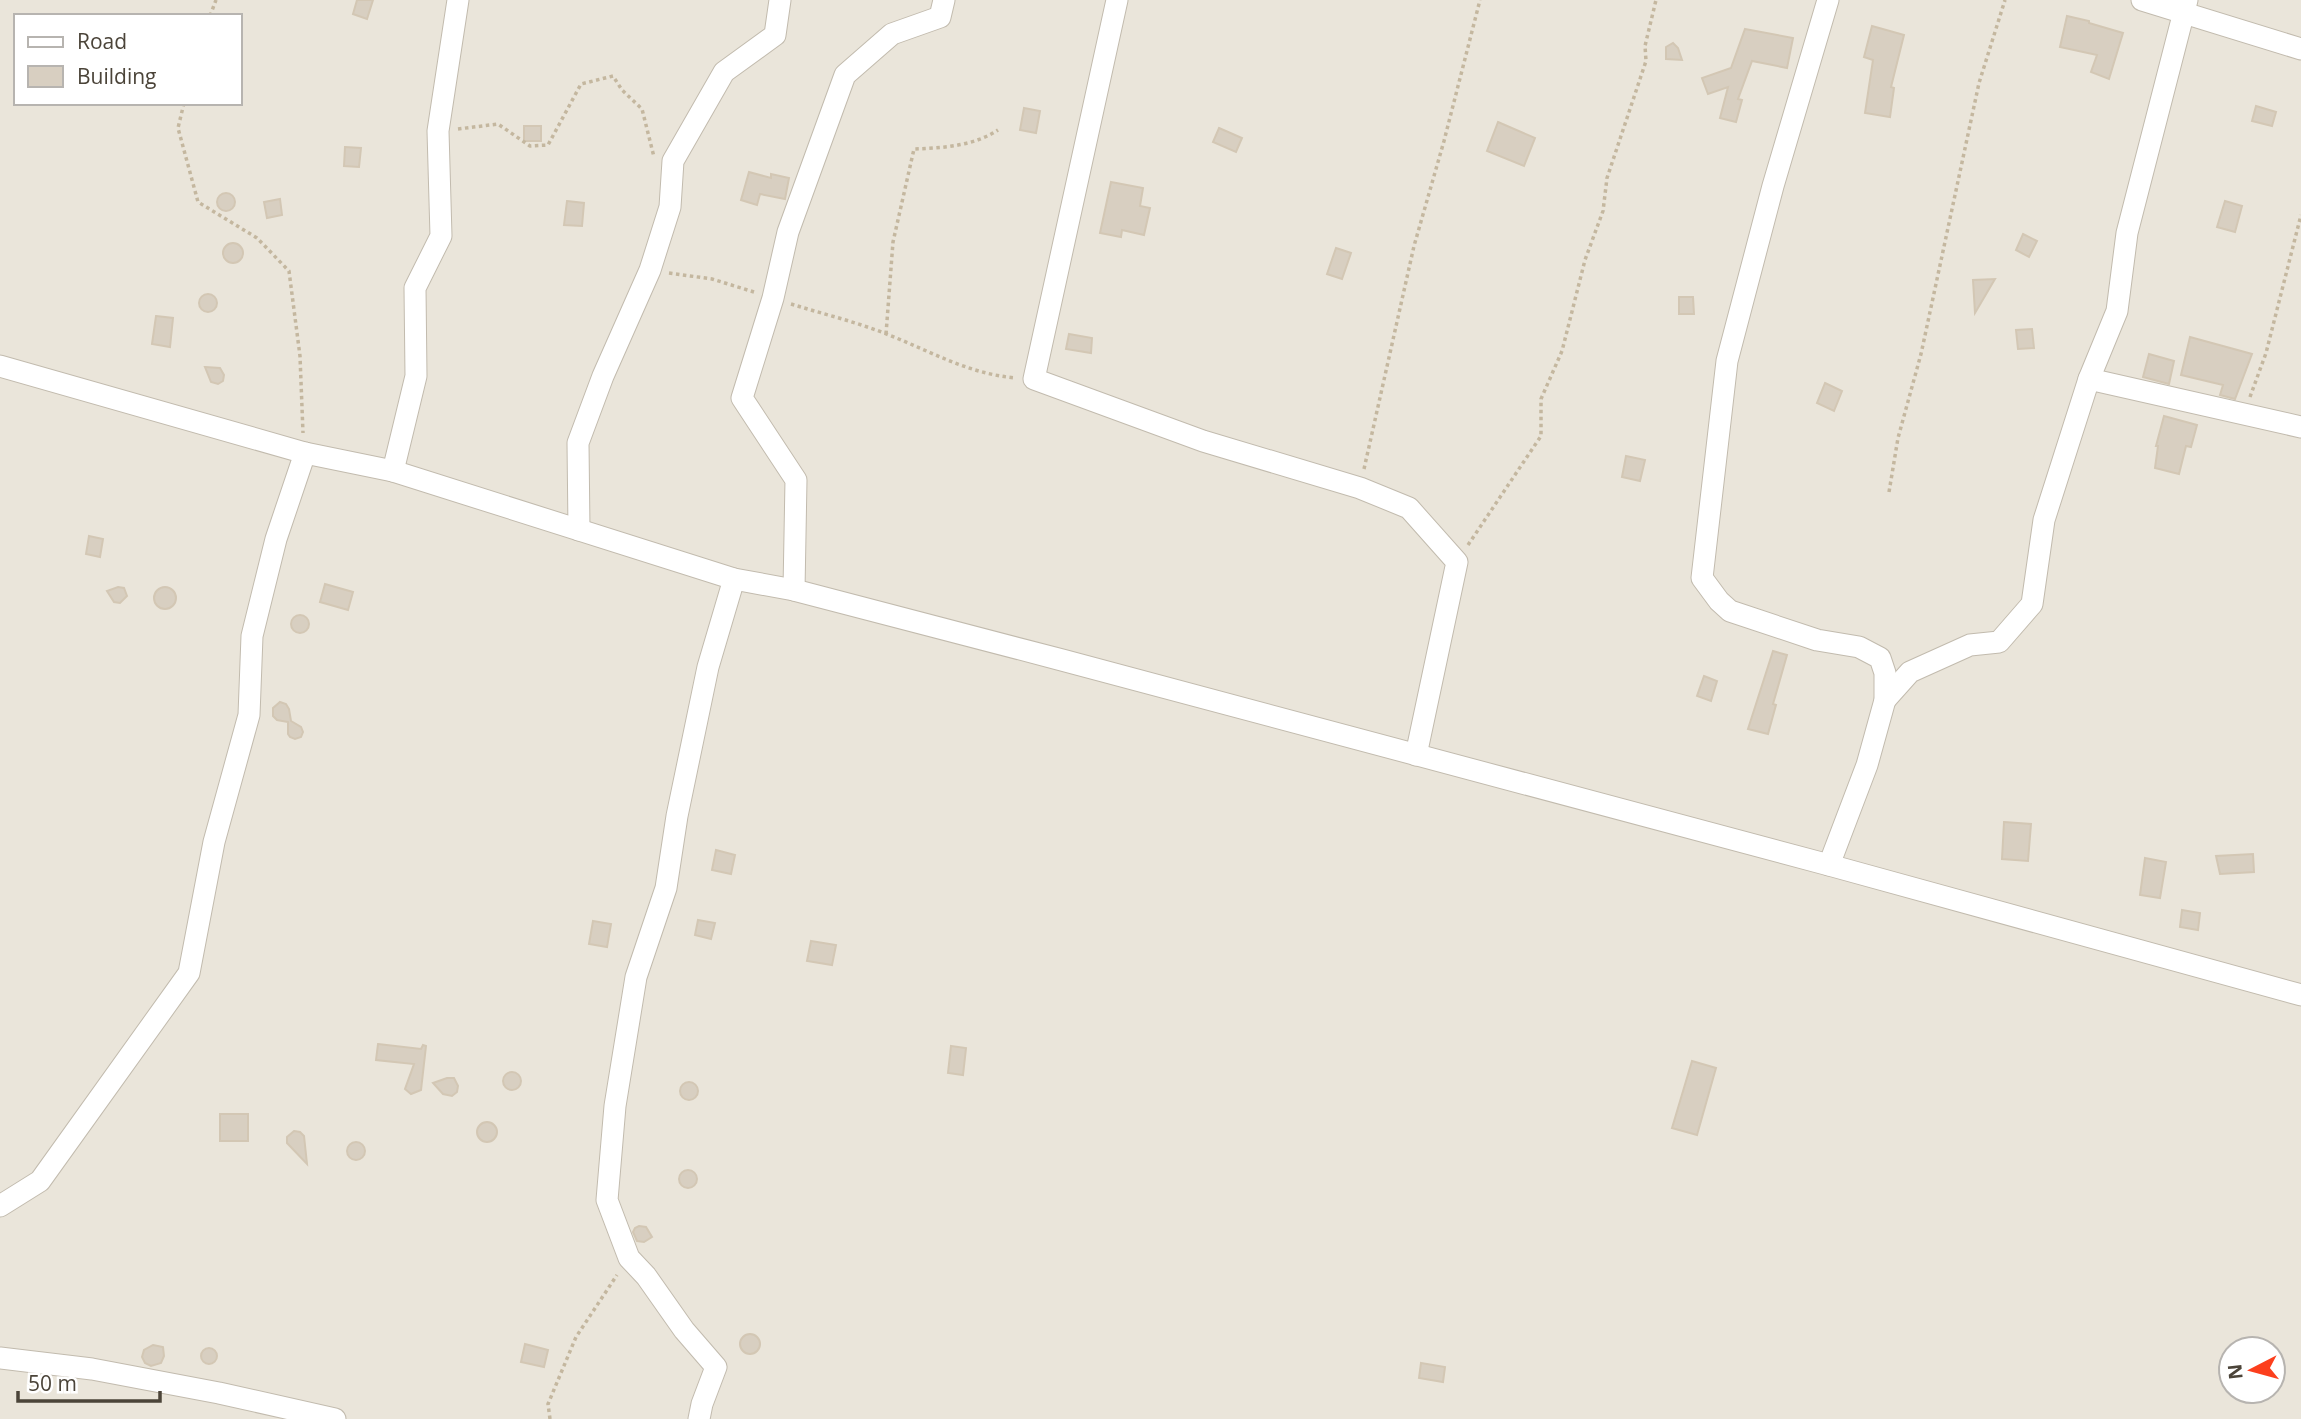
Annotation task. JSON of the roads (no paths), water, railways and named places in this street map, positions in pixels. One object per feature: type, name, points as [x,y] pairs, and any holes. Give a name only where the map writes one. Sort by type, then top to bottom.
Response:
[{"type":"street","points":[[393,471],[416,376],[415,288],[441,236],[438,131],[458,0]]},
{"type":"street","points":[[579,530],[578,443],[603,376],[650,270],[670,206],[673,161],[724,72],[775,34],[780,0]]},
{"type":"street","points":[[794,590],[796,480],[742,398],[773,298],[788,232],[845,75],[892,34],[940,16],[944,0]]},
{"type":"street","points":[[1118,0],[1034,379],[1203,441],[1360,488],[1409,508],[1457,562],[1416,755]]},
{"type":"street","points":[[1828,0],[1773,186],[1727,361],[1702,578],[1730,611],[1816,640],[1859,647],[1880,658],[1885,673],[1885,700],[1867,765],[1829,865]]},
{"type":"street","points":[[2142,0],[2186,7],[2301,49]]},
{"type":"street","points":[[1885,700],[1910,673],[1970,645],[1999,642],[2032,604],[2044,520],[2089,379],[2116,311],[2127,233],[2186,7]]},
{"type":"street","points":[[0,366],[305,453],[393,471],[734,579],[794,590],[1416,755],[2301,995]]},
{"type":"street","points":[[2089,379],[2301,427]]},
{"type":"street","points":[[0,1206],[40,1181],[189,973],[214,842],[249,715],[253,636],[276,540],[305,453]]},
{"type":"street","points":[[699,1419],[716,1367],[629,1258],[607,1200],[615,1106],[636,976],[666,888],[677,816],[708,667],[734,579]]},
{"type":"street","points":[[0,1358],[93,1369],[219,1393],[332,1419]]}]
